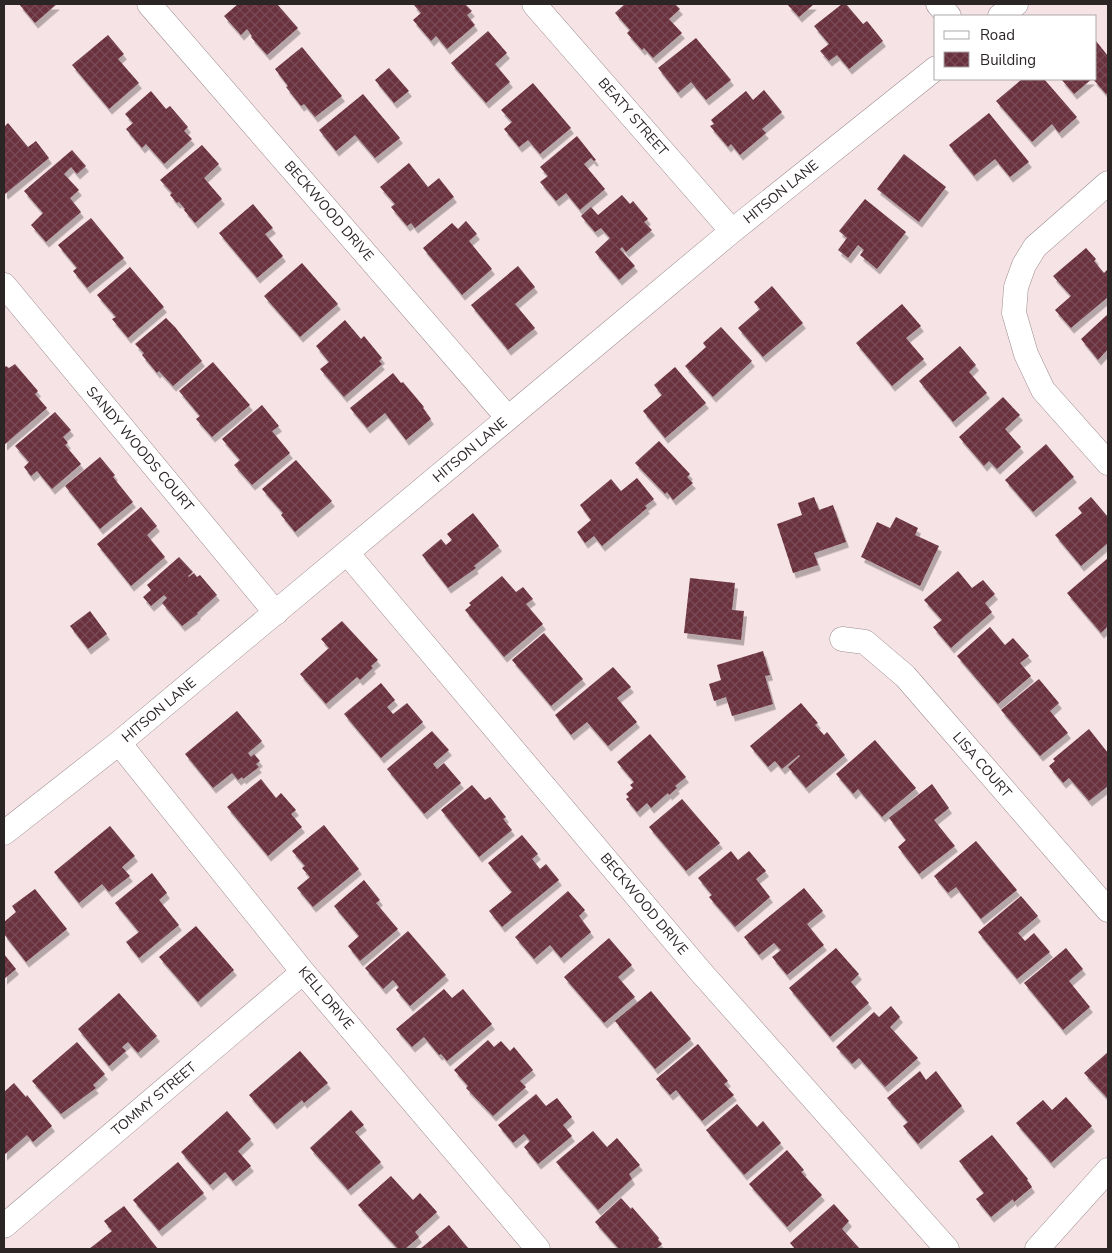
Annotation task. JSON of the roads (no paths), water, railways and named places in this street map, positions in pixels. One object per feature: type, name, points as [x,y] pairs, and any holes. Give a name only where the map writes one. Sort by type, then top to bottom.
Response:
[{"type":"street","name":"BECKWOOD DRIVE","points":[[149,4],[508,418]]},
{"type":"street","name":"BEATY STREET","points":[[534,4],[732,231]]},
{"type":"street","points":[[938,4],[948,15]]},
{"type":"street","points":[[1001,15],[1016,4]]},
{"type":"street","name":"HITSON LANE","points":[[4,833],[119,743],[732,231],[934,70]]},
{"type":"street","points":[[1108,183],[1035,247],[1024,265],[1016,287],[1014,313],[1026,354],[1043,390],[1108,463]]},
{"type":"street","name":"SANDY WOODS COURT","points":[[4,286],[276,613]]},
{"type":"street","name":"BECKWOOD DRIVE","points":[[347,553],[700,971],[947,1249]]},
{"type":"street","name":"LISA COURT","points":[[842,639],[865,642],[905,676],[1108,910]]},
{"type":"street","name":"KELL DRIVE","points":[[119,743],[303,972],[538,1249]]},
{"type":"street","name":"TOMMY STREET","points":[[4,1226],[303,972]]},
{"type":"street","points":[[1037,1249],[1108,1170]]}]
